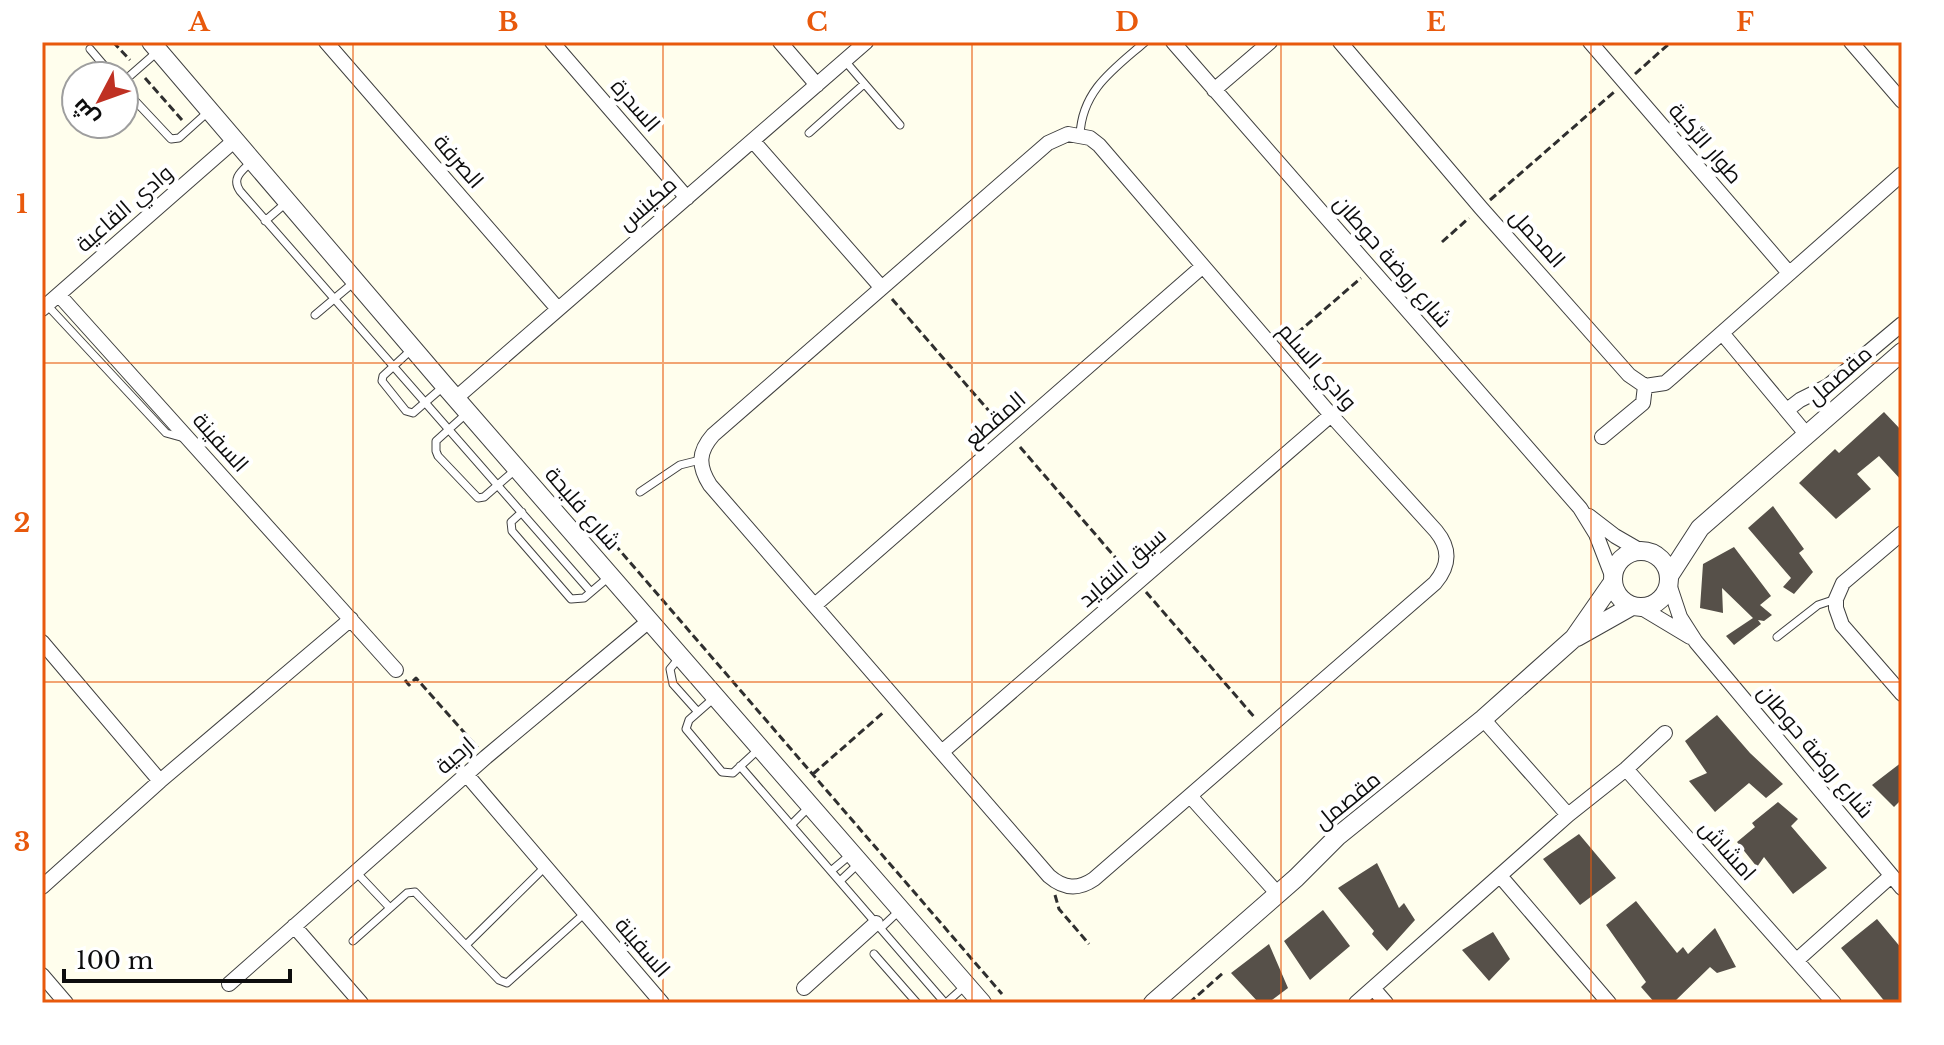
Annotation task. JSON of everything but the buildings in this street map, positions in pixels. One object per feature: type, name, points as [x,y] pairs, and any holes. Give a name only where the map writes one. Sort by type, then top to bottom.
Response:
[{"type":"street","name":"الصرفة","points":[[326,42],[558,309]]},
{"type":"street","name":"السدرة","points":[[552,42],[687,198]]},
{"type":"street","points":[[780,42],[817,85]]},
{"type":"street","name":"مكينس","points":[[456,399],[866,42]]},
{"type":"street","name":"شارع روضة حوطان","points":[[1173,42],[1580,508],[1596,534],[1613,580]]},
{"type":"street","points":[[1214,90],[1270,42]]},
{"type":"street","name":"المحمل","points":[[1340,42],[1629,375],[1645,386]]},
{"type":"street","name":"طوار الرّكية","points":[[1590,42],[1789,273]]},
{"type":"street","points":[[1851,42],[1902,101]]},
{"type":"street","name":"شارع فليحة","points":[[155,46],[456,399],[982,1003]]},
{"type":"street","points":[[1057,883],[710,485],[702,473],[700,460],[704,446],[713,435],[1048,143],[1057,137],[1080,135]]},
{"type":"street","name":"وادي السلم","points":[[1057,883],[1066,887],[1086,885],[1435,583],[1447,563],[1443,540],[1099,145],[1080,135]]},
{"type":"street","name":"وادي القاعية","points":[[44,307],[235,140]]},
{"type":"street","points":[[753,141],[881,287]]},
{"type":"street","points":[[1602,437],[1643,403],[1645,386],[1665,383],[1902,174]]},
{"type":"street","name":"المقطع","points":[[815,605],[1203,266]]},
{"type":"street","name":"السفينة","points":[[59,295],[396,670]]},
{"type":"street","points":[[1787,410],[1828,386],[1902,324]]},
{"type":"street","points":[[1722,333],[1807,435]]},
{"type":"street","name":"مقصمل","points":[[1669,580],[1700,528],[1902,352]]},
{"type":"street","name":"سيق النفايد","points":[[943,751],[1331,415]]},
{"type":"street","name":"شارع روضة حوطان","points":[[1580,508],[1615,536],[1645,551]]},
{"type":"street","name":"مقصمل","points":[[1645,551],[1700,528]]},
{"type":"street","points":[[1902,533],[1843,583],[1836,599],[1842,625],[1902,694]]},
{"type":"street","points":[[1645,551],[1663,561],[1669,580],[1666,592],[1656,603],[1636,607],[1619,597],[1613,580],[1618,561],[1633,552],[1645,551]]},
{"type":"street","name":"مقصمل","points":[[1153,1003],[1296,878],[1338,836],[1483,719],[1574,638],[1613,580]]},
{"type":"street","name":"شارع روضة حوطان","points":[[1669,580],[1680,617],[1696,642],[1902,888]]},
{"type":"street","name":"شارع روضة حوطان","points":[[1636,607],[1696,642]]},
{"type":"street","name":"مقصمل","points":[[1574,638],[1636,607]]},
{"type":"street","points":[[42,887],[160,781],[351,619]]},
{"type":"street","name":"ارحية","points":[[229,984],[466,774],[649,621]]},
{"type":"street","points":[[42,642],[160,781]]},
{"type":"street","points":[[1483,719],[1568,815]]},
{"type":"street","points":[[1356,1003],[1665,733]]},
{"type":"street","name":"امشاش","points":[[1626,769],[1834,1003]]},
{"type":"street","name":"السفينة","points":[[466,774],[662,1003]]},
{"type":"street","points":[[1191,797],[1277,893]]},
{"type":"street","points":[[1797,960],[1891,876]]},
{"type":"street","points":[[1501,877],[1609,1003]]},
{"type":"street","points":[[294,926],[361,1003]]},
{"type":"street","points":[[804,988],[878,926]]},
{"type":"street","points":[[42,975],[66,1003]]},
{"type":"street","points":[[1373,988],[1386,1003]]},
{"type":"lane","points":[[1080,135],[1083,111],[1093,90],[1145,42]]},
{"type":"lane","points":[[140,65],[155,46]]},
{"type":"lane","points":[[90,49],[99,60]]},
{"type":"lane","points":[[845,61],[900,125]]},
{"type":"lane","points":[[809,133],[864,84]]},
{"type":"lane","points":[[140,107],[167,137],[179,138],[210,111]]},
{"type":"lane","points":[[252,161],[240,172],[235,182],[240,191],[591,592]]},
{"type":"lane","points":[[265,221],[287,202]]},
{"type":"lane","points":[[315,315],[355,281]]},
{"type":"lane","points":[[44,307],[166,433],[187,438]]},
{"type":"lane","points":[[413,349],[383,376],[382,381],[411,413],[426,402],[456,399],[449,429],[436,441],[436,451],[472,494],[478,498],[484,497],[517,468]]},
{"type":"lane","points":[[640,492],[680,465],[700,460]]},
{"type":"lane","points":[[522,512],[511,522],[511,528],[571,599],[580,600],[610,576]]},
{"type":"lane","points":[[1777,637],[1818,605],[1836,599]]},
{"type":"lane","points":[[680,656],[670,669],[670,680],[698,712]]},
{"type":"lane","points":[[715,697],[687,723],[688,732],[725,774],[733,773],[760,748]]},
{"type":"lane","points":[[740,766],[946,1003],[966,985]]},
{"type":"lane","points":[[791,825],[811,806]]},
{"type":"lane","points":[[831,871],[856,858]]},
{"type":"lane","points":[[840,881],[856,858]]},
{"type":"lane","points":[[466,945],[545,867]]},
{"type":"lane","points":[[356,872],[390,908]]},
{"type":"lane","points":[[353,941],[407,893],[415,892],[499,980],[507,983],[585,913]]},
{"type":"lane","points":[[878,926],[901,910]]},
{"type":"lane","points":[[874,954],[917,1003]]},
{"type":"path","points":[[113,42],[129,60]]},
{"type":"path","points":[[1442,242],[1671,42]]},
{"type":"path","points":[[140,72],[190,129]]},
{"type":"path","points":[[1276,351],[1371,270]]},
{"type":"path","points":[[881,287],[1266,731]]},
{"type":"path","points":[[591,517],[1002,994]]},
{"type":"path","points":[[396,670],[409,685],[416,678],[486,757]]},
{"type":"path","points":[[813,774],[898,700]]},
{"type":"path","points":[[1057,883],[1055,901],[1059,909],[1089,944]]},
{"type":"path","points":[[1189,1003],[1223,973]]}]
